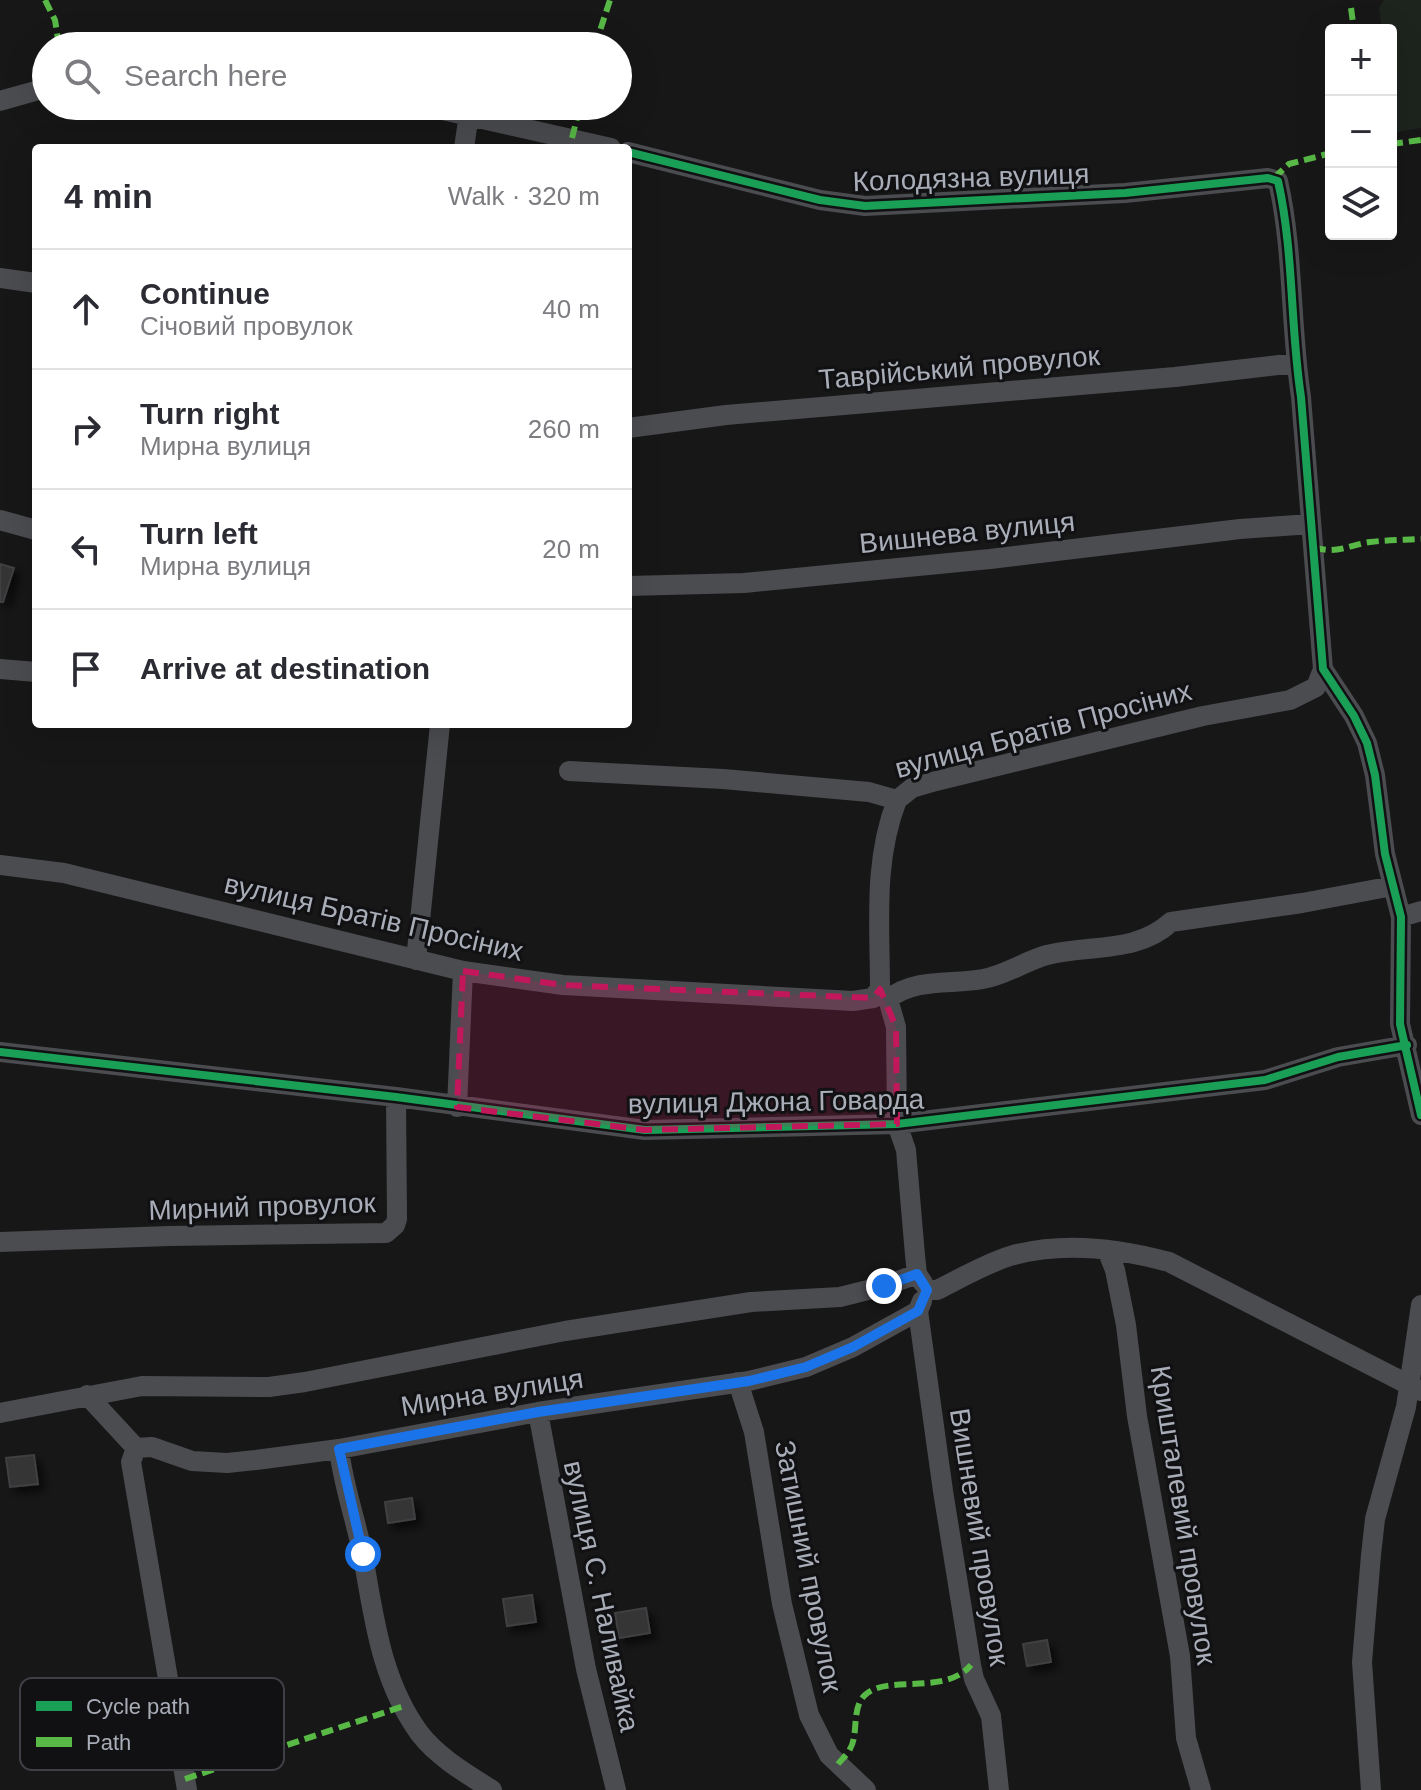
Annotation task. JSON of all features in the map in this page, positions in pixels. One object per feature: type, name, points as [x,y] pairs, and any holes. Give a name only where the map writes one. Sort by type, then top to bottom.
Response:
[{"type":"street","points":[[0,101],[32,92]]},
{"type":"street","points":[[465,144],[468,120]]},
{"type":"street","points":[[494,120],[594,144]]},
{"type":"street","name":"Колодязна вулиця","points":[[632,153],[820,200],[865,206],[1125,193],[1274,178],[1278,181],[1290,244],[1296,363]]},
{"type":"street","points":[[0,278],[32,282]]},
{"type":"street","points":[[1296,363],[1323,669],[1354,716],[1367,743],[1375,775],[1385,854],[1401,917],[1400,1024],[1421,1115]]},
{"type":"street","name":"Таврійський провулок","points":[[632,427],[726,415],[1175,377],[1296,363]]},
{"type":"street","points":[[0,520],[32,529]]},
{"type":"street","name":"Вишнева вулиця","points":[[632,586],[744,583],[1311,524]]},
{"type":"street","points":[[0,669],[32,672]]},
{"type":"street","name":"вулиця Братів Просіних","points":[[569,771],[723,779],[869,792],[897,800],[912,788],[936,781],[1203,716],[1301,696],[1316,687],[1323,669]]},
{"type":"street","points":[[416,960],[440,728]]},
{"type":"street","points":[[897,800],[886,828],[879,876],[884,994],[896,1027],[897,1124],[906,1150],[922,1282],[918,1311]]},
{"type":"street","name":"вулиця Братів Просіних","points":[[0,865],[64,873],[463,971],[563,985],[853,1001],[920,984],[985,979],[1046,955],[1138,943],[1171,922],[1393,886]]},
{"type":"street","points":[[1401,917],[1421,911]]},
{"type":"street","points":[[457,1107],[463,971]]},
{"type":"street","name":"вулиця Джона Говарда","points":[[0,1052],[396,1097],[645,1130],[897,1124],[1265,1080],[1338,1057],[1407,1045]]},
{"type":"street","name":"Мирний провулок","points":[[0,1242],[386,1233],[397,1219],[396,1097]]},
{"type":"street","name":"Мирна вулиця","points":[[0,1413],[142,1386],[269,1387],[305,1382],[581,1329],[751,1302],[840,1297],[884,1286],[922,1282],[937,1290],[1011,1256],[1068,1247],[1137,1254],[1169,1262],[1416,1388]]},
{"type":"street","name":"Кришталевий провулок","points":[[1107,1250],[1115,1270],[1126,1325],[1137,1416],[1180,1656],[1186,1738],[1201,1790]]},
{"type":"street","points":[[1371,1790],[1362,1662],[1371,1555],[1375,1519],[1416,1388],[1421,1305]]},
{"type":"street","name":"Мирна вулиця","points":[[136,1448],[152,1447],[192,1461],[227,1463],[339,1449],[538,1412],[738,1382],[806,1367],[853,1347],[918,1311]]},
{"type":"street","name":"Вишневий провулок","points":[[918,1311],[971,1665],[991,1716],[999,1790]]},
{"type":"street","name":"Затишний провулок","points":[[738,1382],[754,1432],[782,1604],[809,1715],[829,1755],[866,1790]]},
{"type":"street","points":[[87,1395],[136,1448],[131,1462],[168,1678]]},
{"type":"street","name":"вулиця С. Наливайка","points":[[538,1412],[586,1669],[616,1790]]},
{"type":"street","points":[[339,1449],[363,1554],[372,1616],[390,1679],[421,1734],[441,1755],[492,1790]]},
{"type":"street","points":[[184,1770],[187,1790]]},
{"type":"highlighted area","points":[[463,971],[563,985],[873,998],[880,989],[896,1027],[897,1124],[645,1130],[457,1107]]},
{"type":"shaded area","points":[[1384,0],[1421,0],[1421,128],[1397,132],[1397,24],[1381,24],[1379,8]]},
{"type":"building","points":[[0,564],[14,568],[3,602],[0,602]]},
{"type":"building","points":[[34,1455],[38,1484],[10,1487],[6,1458]]},
{"type":"building","points":[[412,1498],[415,1519],[388,1523],[385,1502]]},
{"type":"building","points":[[532,1595],[536,1622],[507,1626],[503,1599]]},
{"type":"building","points":[[646,1608],[650,1633],[619,1638],[615,1613]]},
{"type":"building","points":[[1047,1640],[1051,1662],[1027,1666],[1023,1644]]},
{"type":"marked path","points":[[45,0],[55,20],[57,32]]},
{"type":"marked path","points":[[600,32],[610,0]]},
{"type":"marked path","points":[[1351,8],[1353,24]]},
{"type":"marked path","points":[[572,138],[576,120]]},
{"type":"marked path","points":[[1397,143],[1421,140]]},
{"type":"marked path","points":[[1274,178],[1289,164],[1325,155]]},
{"type":"marked path","points":[[1314,547],[1335,550],[1370,542],[1421,539]]},
{"type":"marked path","points":[[838,1764],[853,1743],[858,1707],[865,1695],[887,1686],[947,1680],[971,1665]]},
{"type":"marked path","points":[[284,1746],[404,1706]]},
{"type":"marked path","points":[[185,1779],[212,1770]]},
{"type":"cycle path","points":[[632,153],[820,200],[865,206],[1125,193],[1268,178],[1278,181],[1289,262],[1323,669],[1354,716],[1367,743],[1375,775],[1385,854],[1401,917],[1400,1024],[1421,1115]]},
{"type":"cycle path","points":[[0,1052],[396,1097],[645,1130],[897,1124],[1265,1080],[1338,1057],[1407,1045]]},
{"type":"route","points":[[363,1554],[339,1449],[538,1412],[749,1381],[806,1367],[853,1347],[918,1311],[927,1290],[917,1274],[884,1286]]}]
